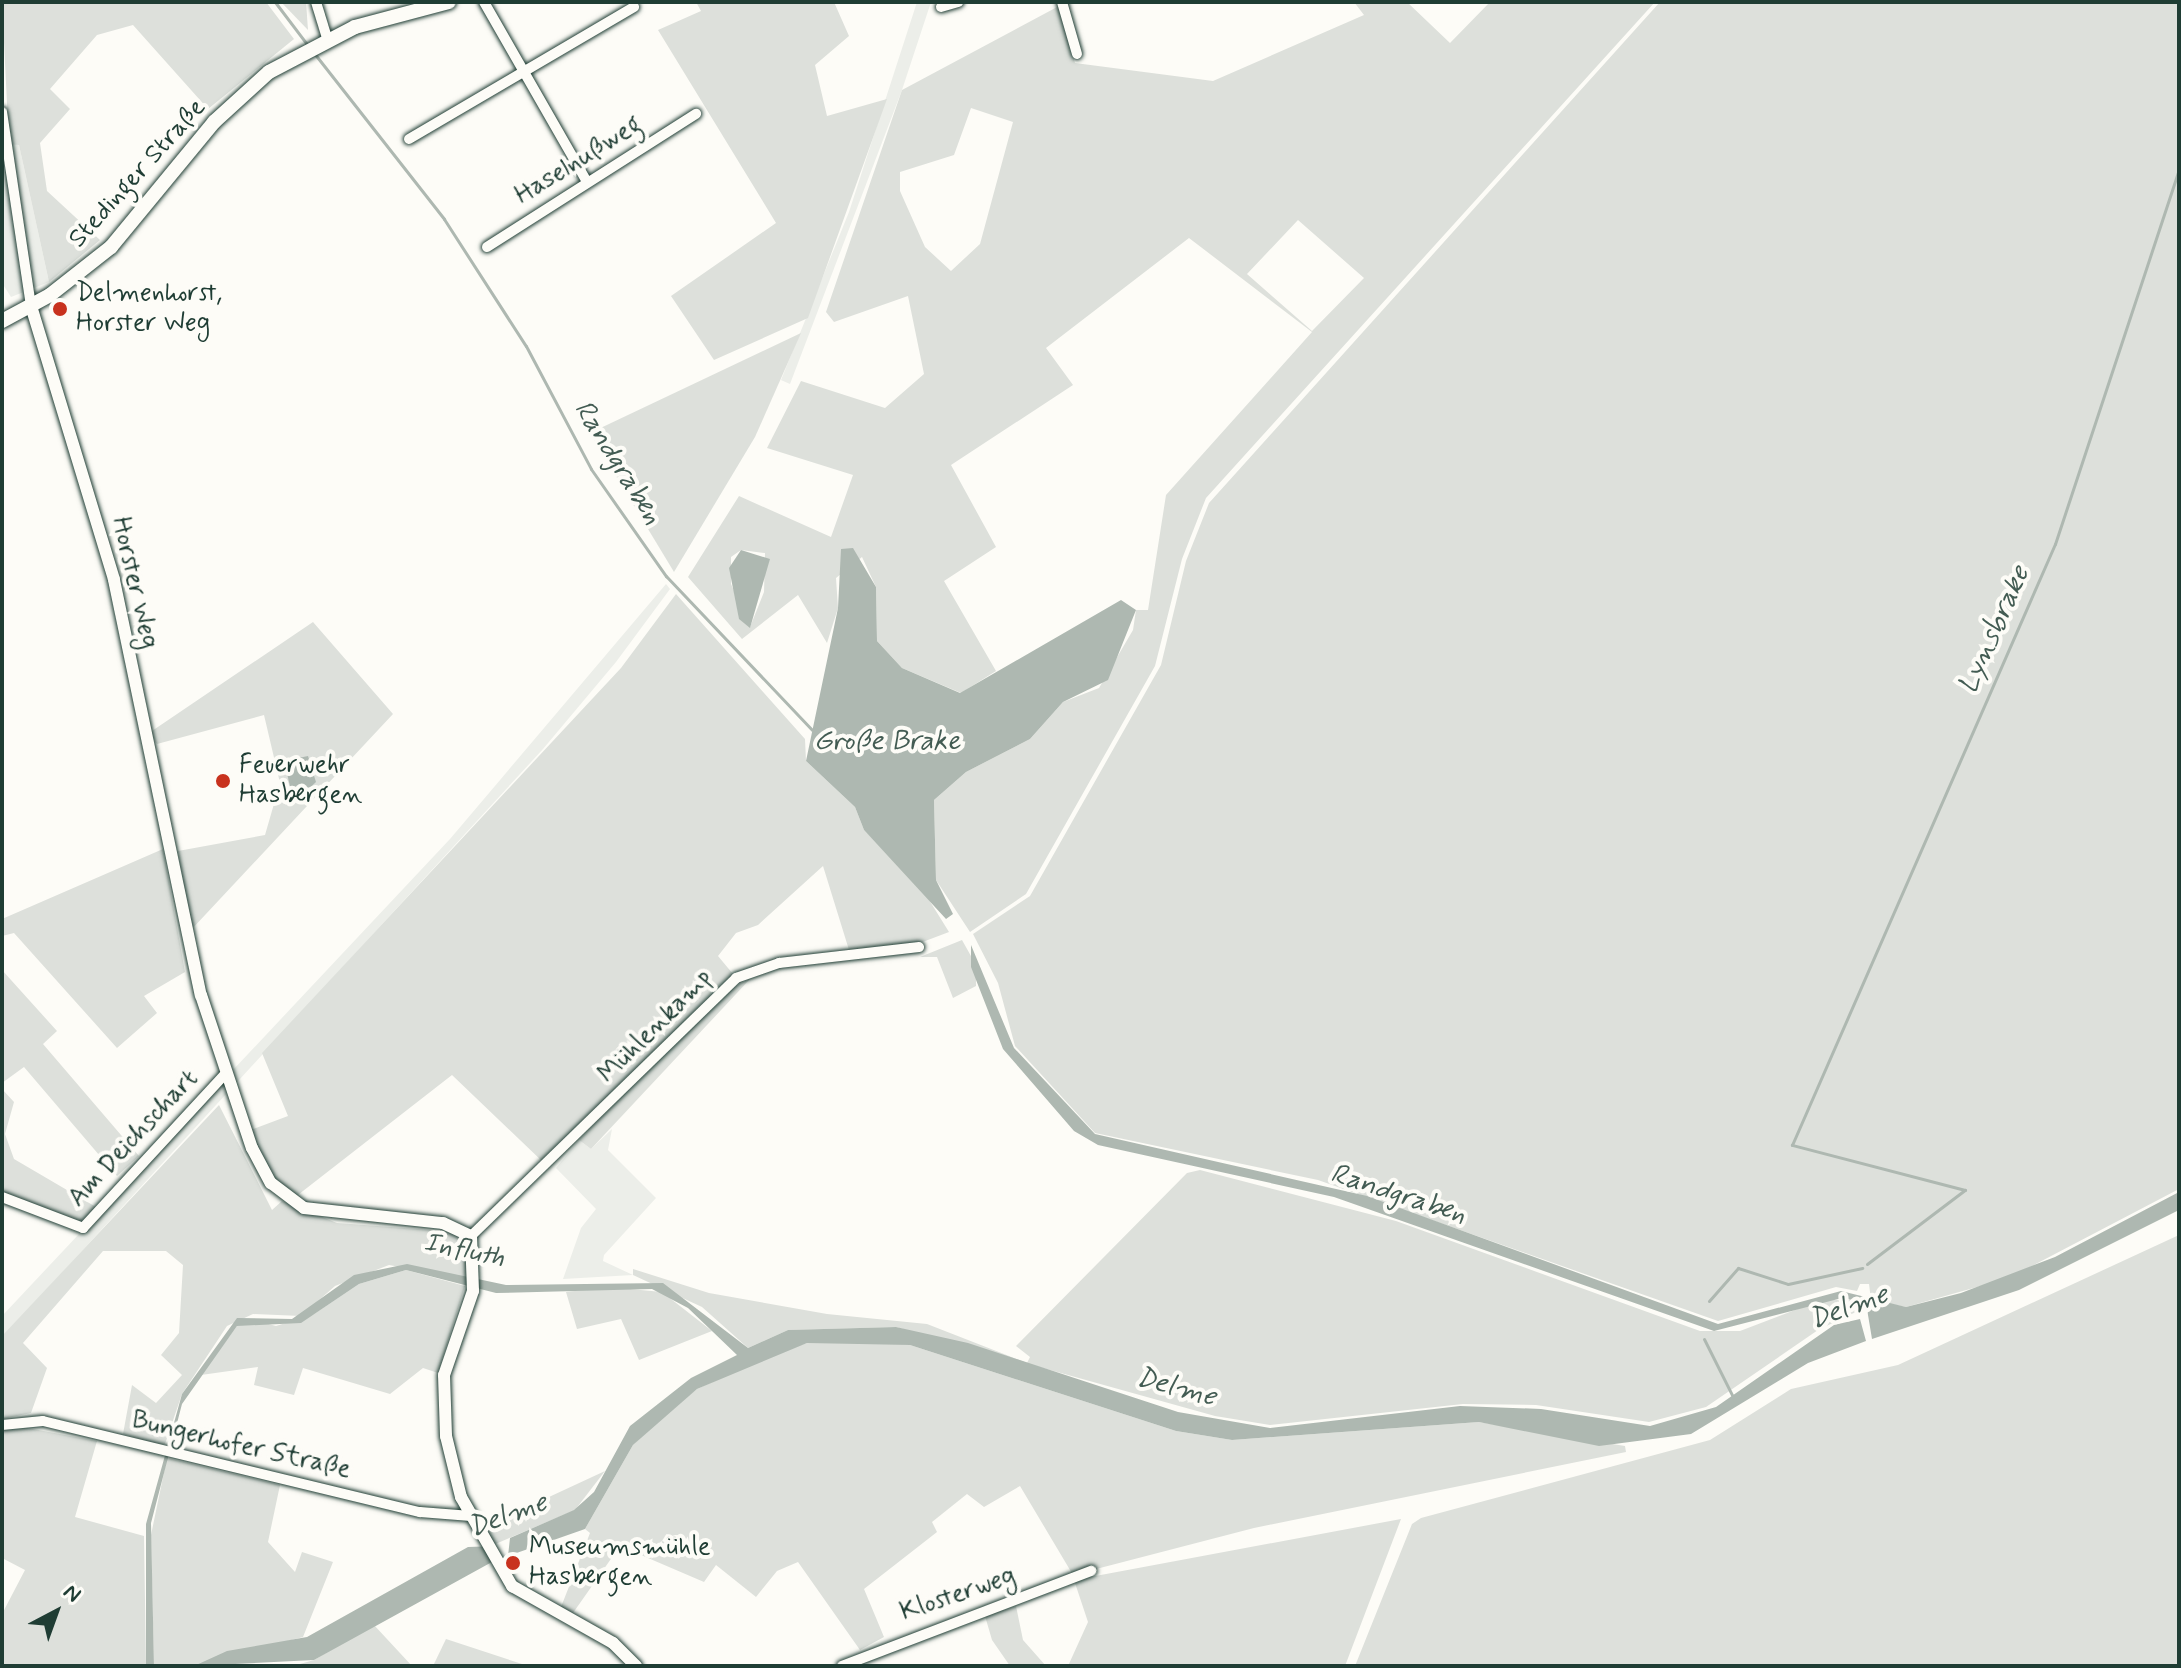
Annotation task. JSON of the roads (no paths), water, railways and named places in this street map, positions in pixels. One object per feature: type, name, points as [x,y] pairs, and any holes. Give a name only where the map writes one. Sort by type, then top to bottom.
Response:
[{"type":"main road","name":"Stedinger Straße","points":[[2,321],[31,306],[111,247],[240,96],[323,41],[449,2]]},
{"type":"street","points":[[316,2],[323,41]]},
{"type":"street","points":[[484,2],[587,182]]},
{"type":"street","points":[[941,7],[958,2]]},
{"type":"street","points":[[1062,2],[1077,54]]},
{"type":"street","points":[[409,139],[634,7]]},
{"type":"street","name":"Horster Weg","points":[[2,112],[31,306],[114,580],[224,1069]]},
{"type":"street","name":"Haselnußweg","points":[[487,247],[696,114]]},
{"type":"street","name":"Mühlenkamp","points":[[471,1236],[736,978],[779,963],[919,947]]},
{"type":"street","points":[[224,1069],[252,1148],[284,1197],[326,1215],[443,1223],[471,1236],[475,1274],[473,1291],[444,1375],[446,1436],[471,1516],[497,1566],[535,1602],[613,1643],[636,1666]]},
{"type":"street","name":"Am Deichschart","points":[[2,1197],[83,1228],[224,1069]]},
{"type":"street","name":"Bungerhofer Straße","points":[[2,1425],[43,1421],[420,1512],[471,1516]]},
{"type":"street","name":"Klosterweg","points":[[842,1666],[1091,1571]]},
{"type":"water","name":"Große Brake","points":[[853,548],[876,587],[877,641],[902,668],[960,693],[1121,600],[1136,610],[1108,680],[1063,702],[1030,739],[966,772],[934,800],[936,880],[953,914],[946,919],[864,830],[855,807],[806,761],[838,608],[841,549]]},
{"type":"water","points":[[741,550],[770,559],[750,628],[739,619],[729,568]]},
{"type":"water","points":[[308,756],[316,782],[294,803],[284,761]]},
{"type":"water","points":[[971,945],[1014,1048],[1095,1134],[1367,1196],[1718,1324],[1841,1291],[1906,1307],[1961,1293],[2055,1257],[2179,1192],[2179,1210],[2019,1290],[1872,1339],[1866,1303],[1842,1298],[1714,1331],[1334,1197],[1098,1145],[1074,1131],[1003,1049],[971,967]]},
{"type":"water","points":[[407,1264],[506,1285],[663,1283],[748,1348],[788,1330],[896,1327],[968,1343],[1178,1412],[1270,1428],[1460,1406],[1541,1409],[1650,1426],[1716,1407],[1834,1325],[1860,1319],[1866,1341],[1808,1363],[1691,1434],[1599,1446],[1479,1422],[1232,1440],[1176,1431],[910,1345],[807,1343],[697,1389],[633,1445],[585,1529],[508,1556],[510,1538],[574,1510],[594,1492],[630,1426],[691,1378],[737,1355],[688,1308],[652,1289],[496,1293],[406,1270],[359,1284],[301,1323],[237,1326],[182,1404],[151,1523],[154,1666],[146,1666],[146,1524],[182,1394],[237,1318],[292,1319],[354,1275]]},
{"type":"water","points":[[496,1546],[501,1557],[314,1660],[194,1666],[227,1651],[307,1637],[468,1547]]},
{"type":"waterway","name":"Randgraben","points":[[275,2],[309,47]]},
{"type":"waterway","name":"Randgraben","points":[[314,53],[444,219],[526,346],[591,469],[666,576],[812,730]]},
{"type":"waterway","name":"Lynsbrake","points":[[1867,1264],[1965,1190],[1792,1145],[2055,544],[2179,168]]},
{"type":"waterway","points":[[1709,1301],[1738,1268],[1788,1284],[1862,1268]]},
{"type":"waterway","points":[[1704,1339],[1733,1397]]},
{"type":"place","name":"Delmenhorst, Horster Weg","points":[[60,309]]},
{"type":"place","name":"Feuerwehr Hasbergen","points":[[223,781]]},
{"type":"place","name":"Museumsmühle Hasbergen","points":[[513,1563]]},
{"type":"water label","name":"Influth","points":[[464,1251]]},
{"type":"water label","name":"Delme","points":[[1849,1308]]},
{"type":"water label","name":"Delme","points":[[1176,1388]]},
{"type":"water label","name":"Delme","points":[[508,1516]]}]
